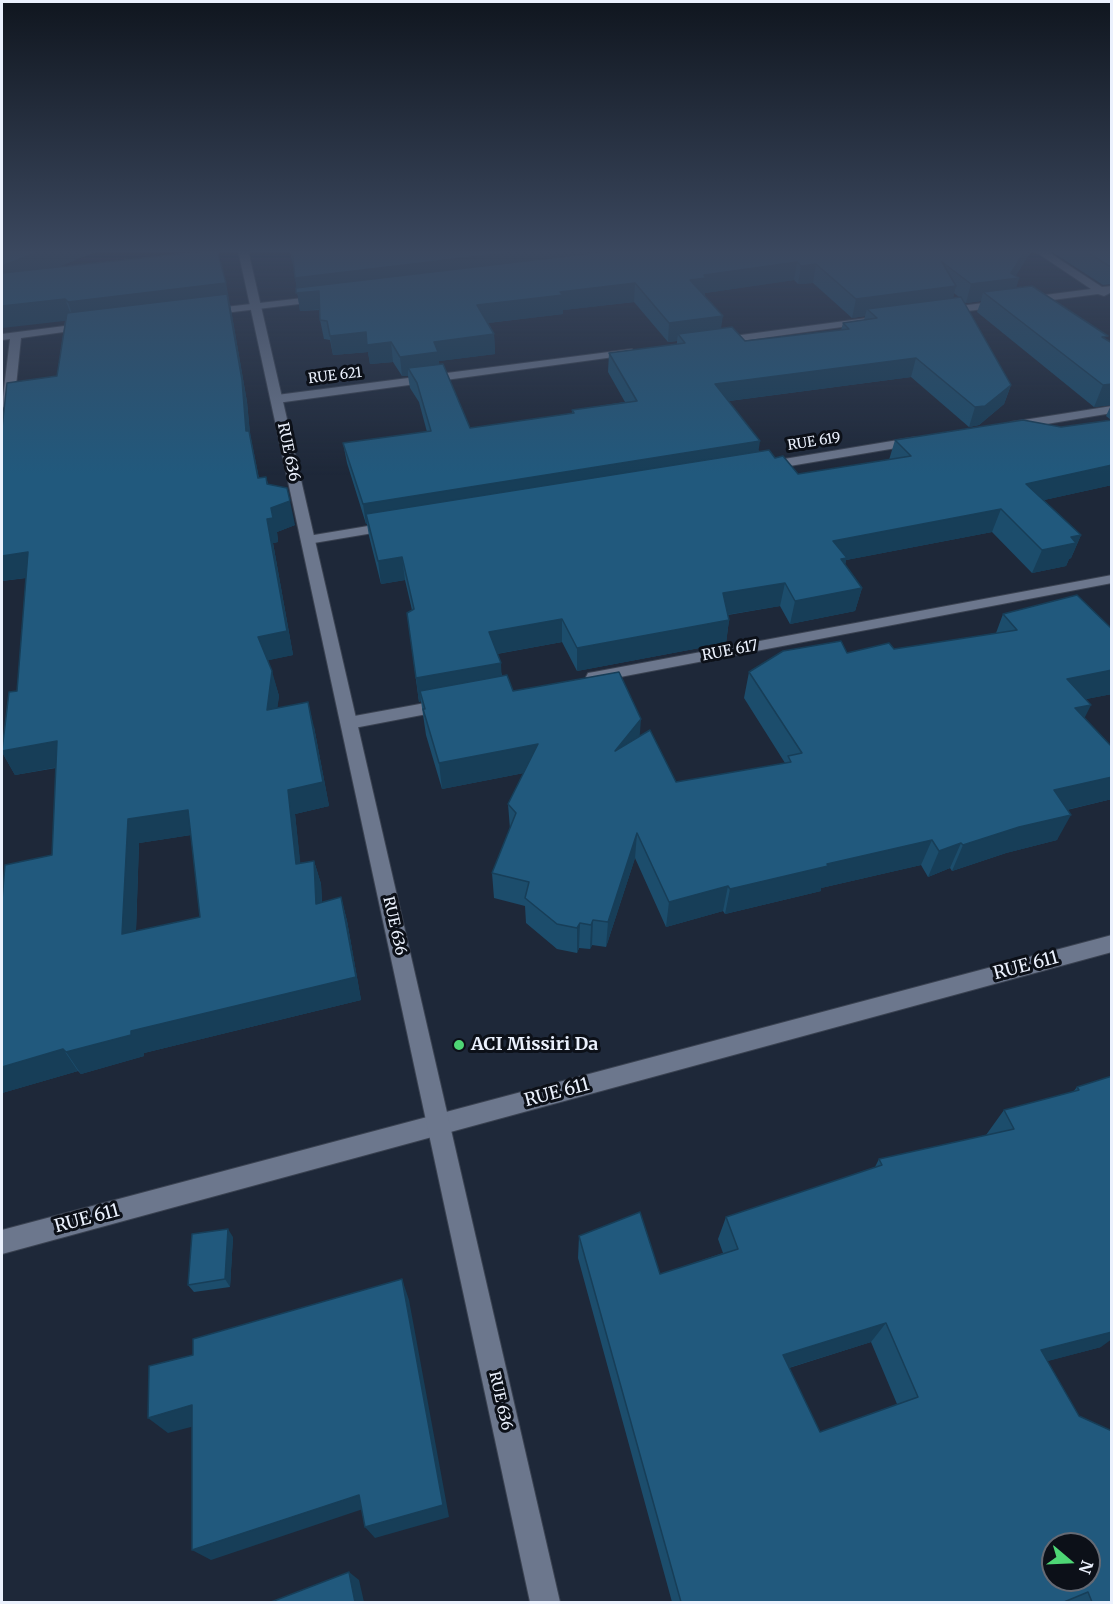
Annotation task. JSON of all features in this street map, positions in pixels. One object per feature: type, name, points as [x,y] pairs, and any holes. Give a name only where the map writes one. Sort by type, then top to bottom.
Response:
[{"type":"street","name":"RUE 636","points":[[260,325],[545,1602]]},
{"type":"street","points":[[712,342],[841,325]]},
{"type":"street","points":[[2,337],[96,326]]},
{"type":"street","points":[[7,414],[16,335]]},
{"type":"street","name":"RUE 621","points":[[277,399],[641,351]]},
{"type":"street","points":[[993,429],[1112,409]]},
{"type":"street","name":"RUE 619","points":[[757,467],[934,438]]},
{"type":"street","points":[[308,540],[402,525]]},
{"type":"street","name":"RUE 617","points":[[583,679],[1112,579]]},
{"type":"street","points":[[349,723],[466,701]]},
{"type":"street","name":"RUE 611","points":[[2,1242],[1112,943]]},
{"type":"building","points":[[65,325],[232,325],[242,380],[246,431],[249,431],[258,478],[266,477],[267,484],[287,488],[290,501],[271,508],[273,518],[267,519],[287,631],[258,637],[272,671],[267,710],[308,702],[323,782],[288,790],[296,864],[314,861],[316,904],[341,897],[356,977],[131,1031],[131,1035],[66,1052],[63,1049],[2,1067],[2,900],[5,865],[52,855],[57,741],[2,751],[9,692],[17,691],[28,552],[2,556],[2,428],[7,383],[57,376]],"holes":[[[188,810],[200,917],[122,934],[128,819]]]},
{"type":"building","points":[[328,325],[489,325],[494,334],[434,342],[438,352],[400,357],[391,342],[367,345],[366,332],[330,336]]},
{"type":"building","points":[[845,325],[977,325],[1011,385],[985,406],[975,407],[916,358],[715,384],[760,441],[363,504],[343,443],[431,431],[417,383],[408,368],[443,364],[470,428],[637,401],[609,353],[685,343],[678,334],[732,327],[745,341],[849,329]]},
{"type":"building","points":[[1025,325],[1091,325],[1108,336],[1102,337],[1112,343],[1112,384],[1103,385]]},
{"type":"building","points":[[1023,420],[1061,427],[1112,420],[1112,465],[1026,484],[1081,535],[1071,537],[1076,543],[1042,550],[1001,509],[833,541],[847,558],[841,559],[862,588],[795,601],[785,583],[723,593],[729,620],[577,648],[562,619],[489,632],[501,663],[416,678],[407,613],[414,609],[402,557],[378,561],[366,514],[769,450],[775,458],[783,456],[798,474],[911,456],[895,440]]},
{"type":"building","points":[[1077,595],[1112,629],[1112,670],[1067,679],[1091,705],[1075,708],[1112,747],[1112,777],[1054,790],[1071,815],[1019,827],[939,851],[932,840],[730,889],[728,886],[669,902],[637,833],[608,922],[593,920],[591,925],[580,923],[577,928],[557,924],[525,898],[529,882],[492,873],[516,813],[508,804],[538,744],[439,763],[420,691],[507,675],[513,691],[619,672],[641,719],[615,751],[650,730],[676,782],[791,762],[788,756],[802,753],[749,672],[783,651],[841,641],[847,653],[889,643],[894,649],[1017,630],[1003,614]]},
{"type":"building","points":[[1112,1076],[1112,1332],[1041,1350],[1079,1416],[1112,1431],[1112,1602],[1092,1602],[1088,1592],[1064,1602],[681,1602],[579,1236],[640,1212],[660,1274],[738,1249],[726,1217],[882,1165],[879,1159],[1014,1129],[1004,1110],[1079,1090],[1077,1087]],"holes":[[[886,1323],[918,1397],[820,1432],[783,1355]]]},
{"type":"building","points":[[228,1229],[225,1279],[188,1285],[192,1234]]},
{"type":"building","points":[[402,1279],[443,1505],[365,1527],[359,1495],[192,1550],[192,1405],[148,1418],[149,1366],[193,1355],[193,1339]]},
{"type":"building","points":[[349,1572],[355,1602],[271,1602]]},
{"type":"place","name":"ACI Missiri Da","points":[[459,1045]]}]
